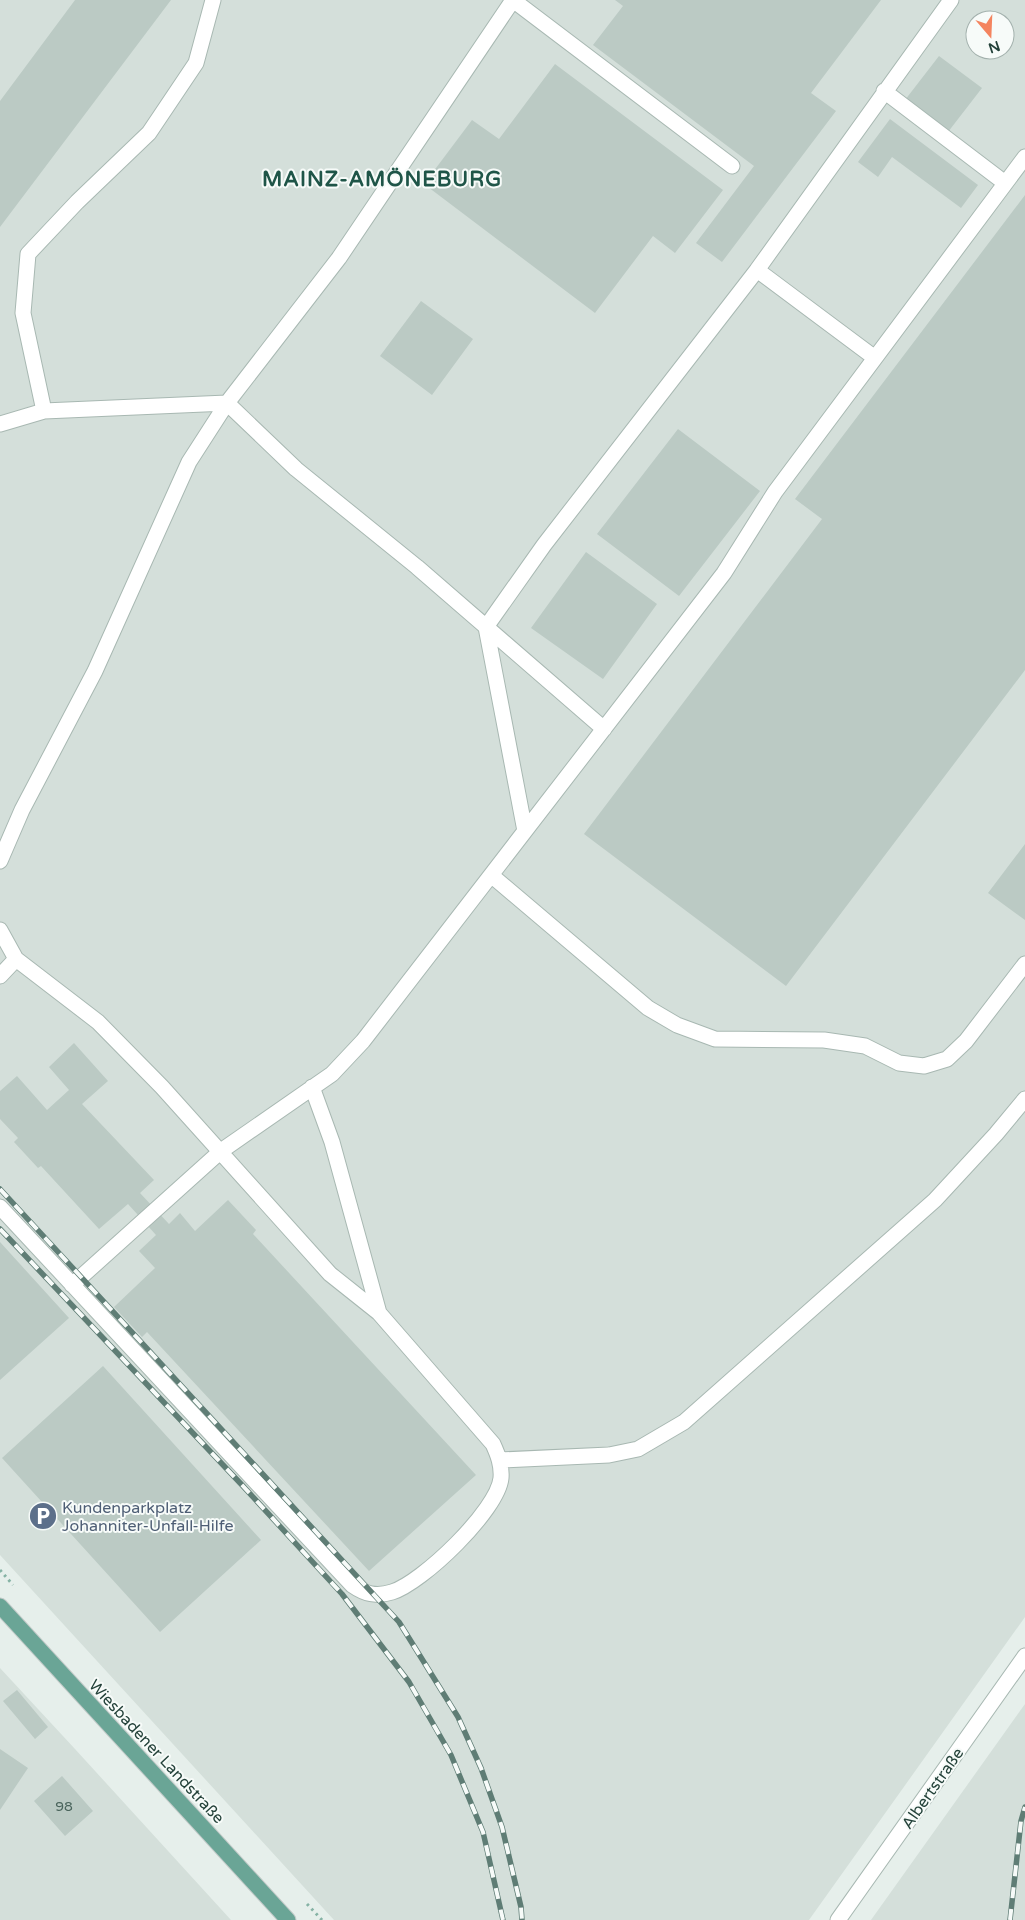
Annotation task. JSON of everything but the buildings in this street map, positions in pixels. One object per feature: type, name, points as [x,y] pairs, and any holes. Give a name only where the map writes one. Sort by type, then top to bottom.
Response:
[{"type":"main road","name":"Wiesbadener Landstraße","points":[[0,1606],[288,1920]]},
{"type":"street","points":[[44,411],[23,313],[28,254],[77,202],[149,133],[196,63],[213,0]]},
{"type":"street","points":[[0,860],[22,810],[94,671],[189,462],[228,403],[339,258],[513,0],[732,166]]},
{"type":"street","points":[[525,830],[486,627],[544,545],[757,270],[951,0]]},
{"type":"street","points":[[884,91],[1005,183]]},
{"type":"street","points":[[72,1285],[221,1151],[332,1074],[363,1041],[724,573],[775,492],[1025,157]]},
{"type":"street","points":[[757,270],[875,358]]},
{"type":"street","points":[[0,424],[44,411],[228,403],[296,469],[417,567],[604,729]]},
{"type":"street","points":[[490,875],[648,1008],[677,1025],[714,1039],[824,1040],[865,1046],[899,1062],[924,1066],[947,1059],[966,1041],[1025,964]]},
{"type":"street","points":[[0,930],[16,959],[98,1022],[221,1151],[330,1274],[379,1312],[493,1444],[500,1460],[501,1478],[494,1498],[479,1521],[409,1584],[392,1592],[378,1595],[361,1592],[352,1585],[0,1207]]},
{"type":"street","points":[[0,976],[16,959]]},
{"type":"street","points":[[312,1087],[332,1142],[379,1312]]},
{"type":"street","points":[[500,1460],[610,1455],[638,1449],[684,1422],[935,1200],[1025,1100]]},
{"type":"street","name":"Albertstraße","points":[[838,1920],[1025,1656]]},
{"type":"shaded area","points":[[0,0],[1025,0],[1025,1617],[809,1920],[334,1920],[0,1555]]},
{"type":"shaded area","points":[[0,1668],[75,1749],[231,1920],[0,1920]]},
{"type":"shaded area","points":[[1025,1704],[1025,1920],[871,1920]]},
{"type":"railway","points":[[0,1189],[399,1622],[458,1717],[481,1768],[502,1827],[521,1907],[522,1920]]},
{"type":"railway","points":[[0,1229],[242,1485],[342,1594],[409,1682],[451,1755],[483,1832],[503,1920]]},
{"type":"railway","points":[[1010,1920],[1021,1821],[1025,1807]]},
{"type":"place","name":"Kundenparkplatz Johanniter-Unfall-Hilfe","points":[[43,1516]]},
{"type":"district","name":"MAINZ-AMÖNEBURG","points":[[382,179]]}]
